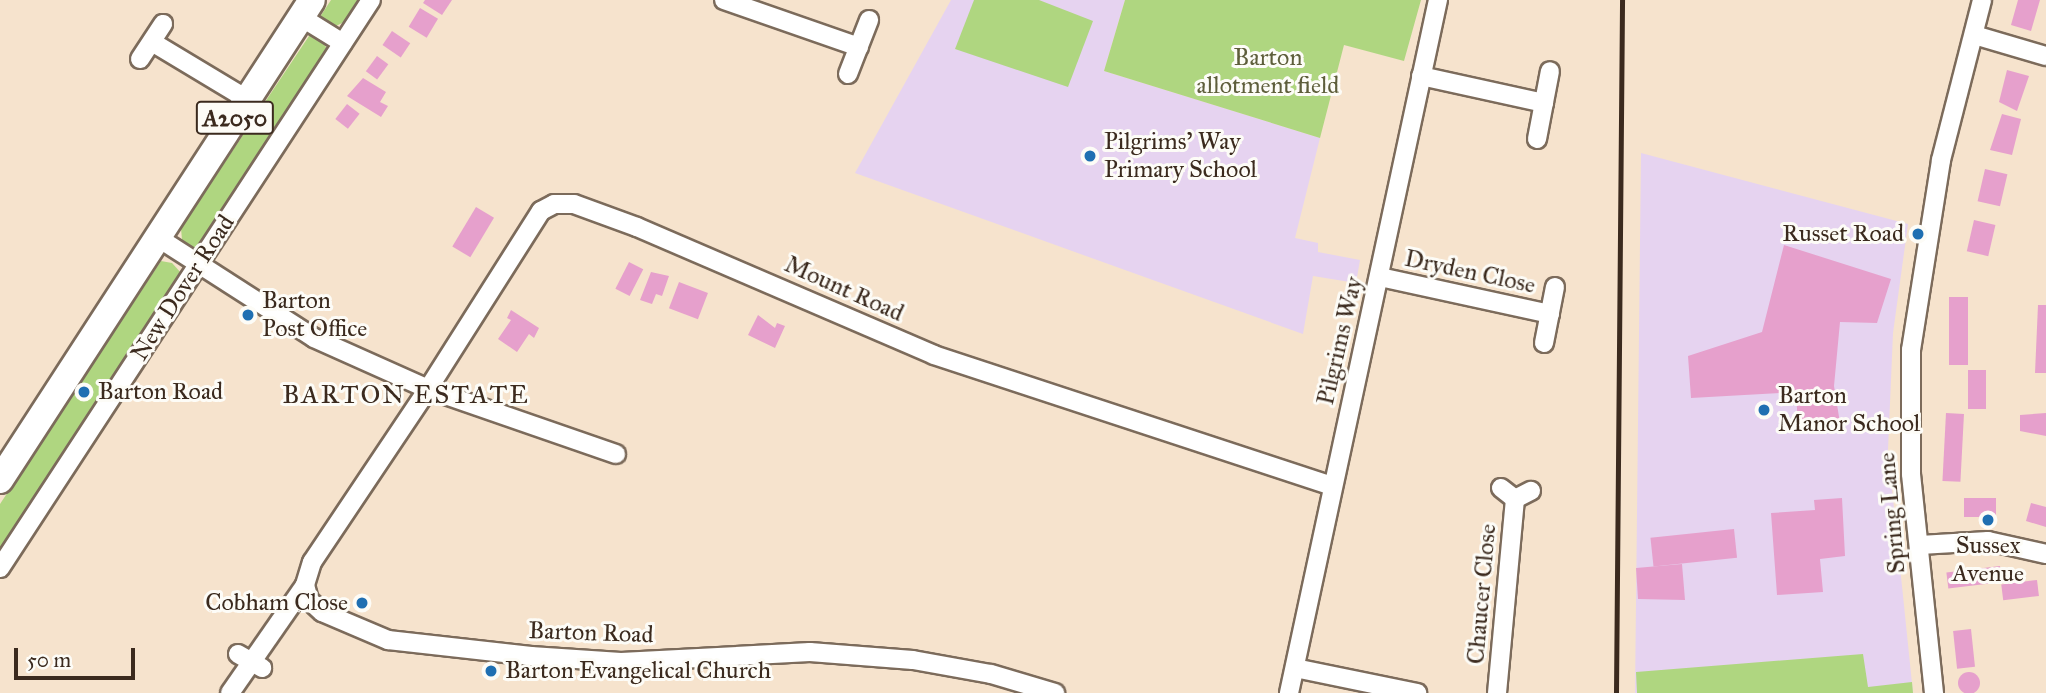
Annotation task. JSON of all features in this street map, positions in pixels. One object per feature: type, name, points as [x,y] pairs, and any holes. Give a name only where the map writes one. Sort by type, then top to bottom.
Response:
[{"type":"main road","name":"New Dover Road","points":[[0,481],[160,239],[307,8]]},
{"type":"street","name":"New Dover Road","points":[[0,568],[371,0]]},
{"type":"street","points":[[724,0],[859,47]]},
{"type":"street","name":"Pilgrims Way","points":[[1289,693],[1438,0]]},
{"type":"street","name":"Spring Lane","points":[[1934,693],[1919,568],[1920,545],[1910,442],[1911,350],[1941,160],[1982,0]]},
{"type":"street","name":"New Dover Road","points":[[307,8],[343,43]]},
{"type":"street","points":[[848,74],[869,20]]},
{"type":"street","points":[[140,59],[163,24]]},
{"type":"street","points":[[1974,35],[2046,57]]},
{"type":"street","points":[[152,42],[247,99]]},
{"type":"street","points":[[1537,139],[1550,71]]},
{"type":"street","points":[[1421,76],[1544,103]]},
{"type":"street","name":"Mount Road","points":[[428,389],[541,211],[554,204],[574,204],[934,355],[1332,486]]},
{"type":"street","points":[[160,239],[314,338],[428,389],[616,454]]},
{"type":"street","name":"Dryden Close","points":[[1380,277],[1550,314]]},
{"type":"street","name":"Dryden Close","points":[[1545,343],[1555,287]]},
{"type":"street","points":[[230,693],[305,585],[312,562],[428,389]]},
{"type":"street","name":"Chaucer Close","points":[[1497,693],[1516,493]]},
{"type":"street","points":[[1920,545],[1988,541],[2046,554]]},
{"type":"street","name":"Barton Road","points":[[305,585],[309,600],[322,612],[388,640],[621,662],[810,652],[912,660],[991,674],[1055,693]]},
{"type":"street","points":[[1295,668],[1417,693]]},
{"type":"shaded area","name":"Pilgrims' Way Primary School","points":[[951,0],[1125,0],[1104,71],[1320,138],[1295,238],[1318,243],[1318,252],[1360,260],[1356,283],[1313,276],[1303,334],[855,173]]},
{"type":"shaded area","name":"Barton Manor School","points":[[1641,153],[1908,224],[1893,333],[1888,450],[1913,693],[1635,693]]},
{"type":"green space","points":[[331,0],[361,0],[348,20],[334,27],[318,20]]},
{"type":"green space","points":[[974,0],[1039,0],[1093,21],[1068,87],[955,49]]},
{"type":"green space","name":"Barton allotment field","points":[[1125,0],[1421,0],[1404,61],[1344,45],[1320,138],[1104,71]]},
{"type":"green space","points":[[313,30],[329,51],[200,247],[194,248],[182,240],[181,228]]},
{"type":"green space","points":[[161,261],[172,263],[182,274],[0,560],[0,504]]},
{"type":"green space","points":[[1863,654],[1868,687],[1912,682],[1913,693],[1637,693],[1636,672]]},
{"type":"building","points":[[425,0],[452,0],[442,15],[423,3]]},
{"type":"building","points":[[2018,0],[2040,0],[2031,31],[2011,25]]},
{"type":"building","points":[[420,8],[438,19],[427,38],[409,27]]},
{"type":"building","points":[[392,31],[410,43],[401,57],[382,45]]},
{"type":"building","points":[[377,56],[388,64],[377,80],[366,71]]},
{"type":"building","points":[[2007,70],[2029,76],[2017,111],[1999,102]]},
{"type":"building","points":[[363,78],[386,92],[380,102],[388,106],[381,117],[347,96]]},
{"type":"building","points":[[347,104],[360,114],[348,129],[335,119]]},
{"type":"building","points":[[2002,114],[2021,119],[2012,155],[1990,150]]},
{"type":"building","points":[[1985,169],[2007,174],[2000,206],[1978,201]]},
{"type":"building","points":[[476,207],[494,218],[470,257],[452,246]]},
{"type":"building","points":[[1974,220],[1995,225],[1988,256],[1967,251]]},
{"type":"building","name":"Barton Manor School","points":[[1784,245],[1891,279],[1877,323],[1840,322],[1834,386],[1840,423],[1798,426],[1796,392],[1691,398],[1688,356],[1762,332]]},
{"type":"building","points":[[629,262],[643,269],[630,296],[615,289]]},
{"type":"building","points":[[651,272],[669,276],[662,296],[656,294],[652,304],[640,300]]},
{"type":"building","points":[[679,282],[708,293],[698,319],[669,308]]},
{"type":"building","points":[[1949,297],[1968,297],[1968,365],[1949,365]]},
{"type":"building","points":[[2038,305],[2046,305],[2046,373],[2035,373]]},
{"type":"building","points":[[511,310],[539,328],[534,338],[529,334],[517,352],[498,339],[511,320],[507,318]]},
{"type":"building","points":[[758,315],[775,328],[777,323],[785,326],[775,348],[748,335]]},
{"type":"building","points":[[1968,370],[1986,370],[1986,409],[1968,409]]},
{"type":"building","points":[[1946,413],[1964,414],[1960,482],[1942,481]]},
{"type":"building","points":[[2046,413],[2046,436],[2020,431],[2020,415]]},
{"type":"building","name":"Barton Manor School","points":[[1842,498],[1845,556],[1820,559],[1823,592],[1777,595],[1771,513],[1815,510],[1814,500]]},
{"type":"building","points":[[1964,498],[1996,498],[1996,517],[1964,517]]},
{"type":"building","points":[[2031,503],[2046,507],[2046,527],[2026,521]]},
{"type":"building","points":[[1734,529],[1737,558],[1653,567],[1650,538]]},
{"type":"building","points":[[1682,564],[1685,600],[1638,599],[1636,568]]},
{"type":"building","points":[[2000,566],[2002,582],[1948,588],[1946,573]]},
{"type":"building","points":[[2037,580],[2039,596],[2003,600],[2001,584]]},
{"type":"building","points":[[1971,629],[1975,667],[1957,669],[1953,631]]},
{"type":"building","points":[[1969,672],[1977,675],[1980,683],[1977,691],[1969,694],[1961,691],[1958,683],[1961,675]]},
{"type":"railway","points":[[1616,693],[1622,0]]},
{"type":"place","name":"Pilgrims' Way Primary School","points":[[1090,156]]},
{"type":"place","name":"Russet Road","points":[[1918,234]]},
{"type":"place","name":"Barton Post Office","points":[[248,315]]},
{"type":"place","name":"Barton Road","points":[[84,392]]},
{"type":"place","name":"Barton Manor School","points":[[1764,410]]},
{"type":"place","name":"Sussex Avenue","points":[[1988,520]]},
{"type":"place","name":"Cobham Close","points":[[362,603]]},
{"type":"place","name":"Barton Evangelical Church","points":[[491,671]]},
{"type":"district","name":"BARTON ESTATE","points":[[406,395]]}]
